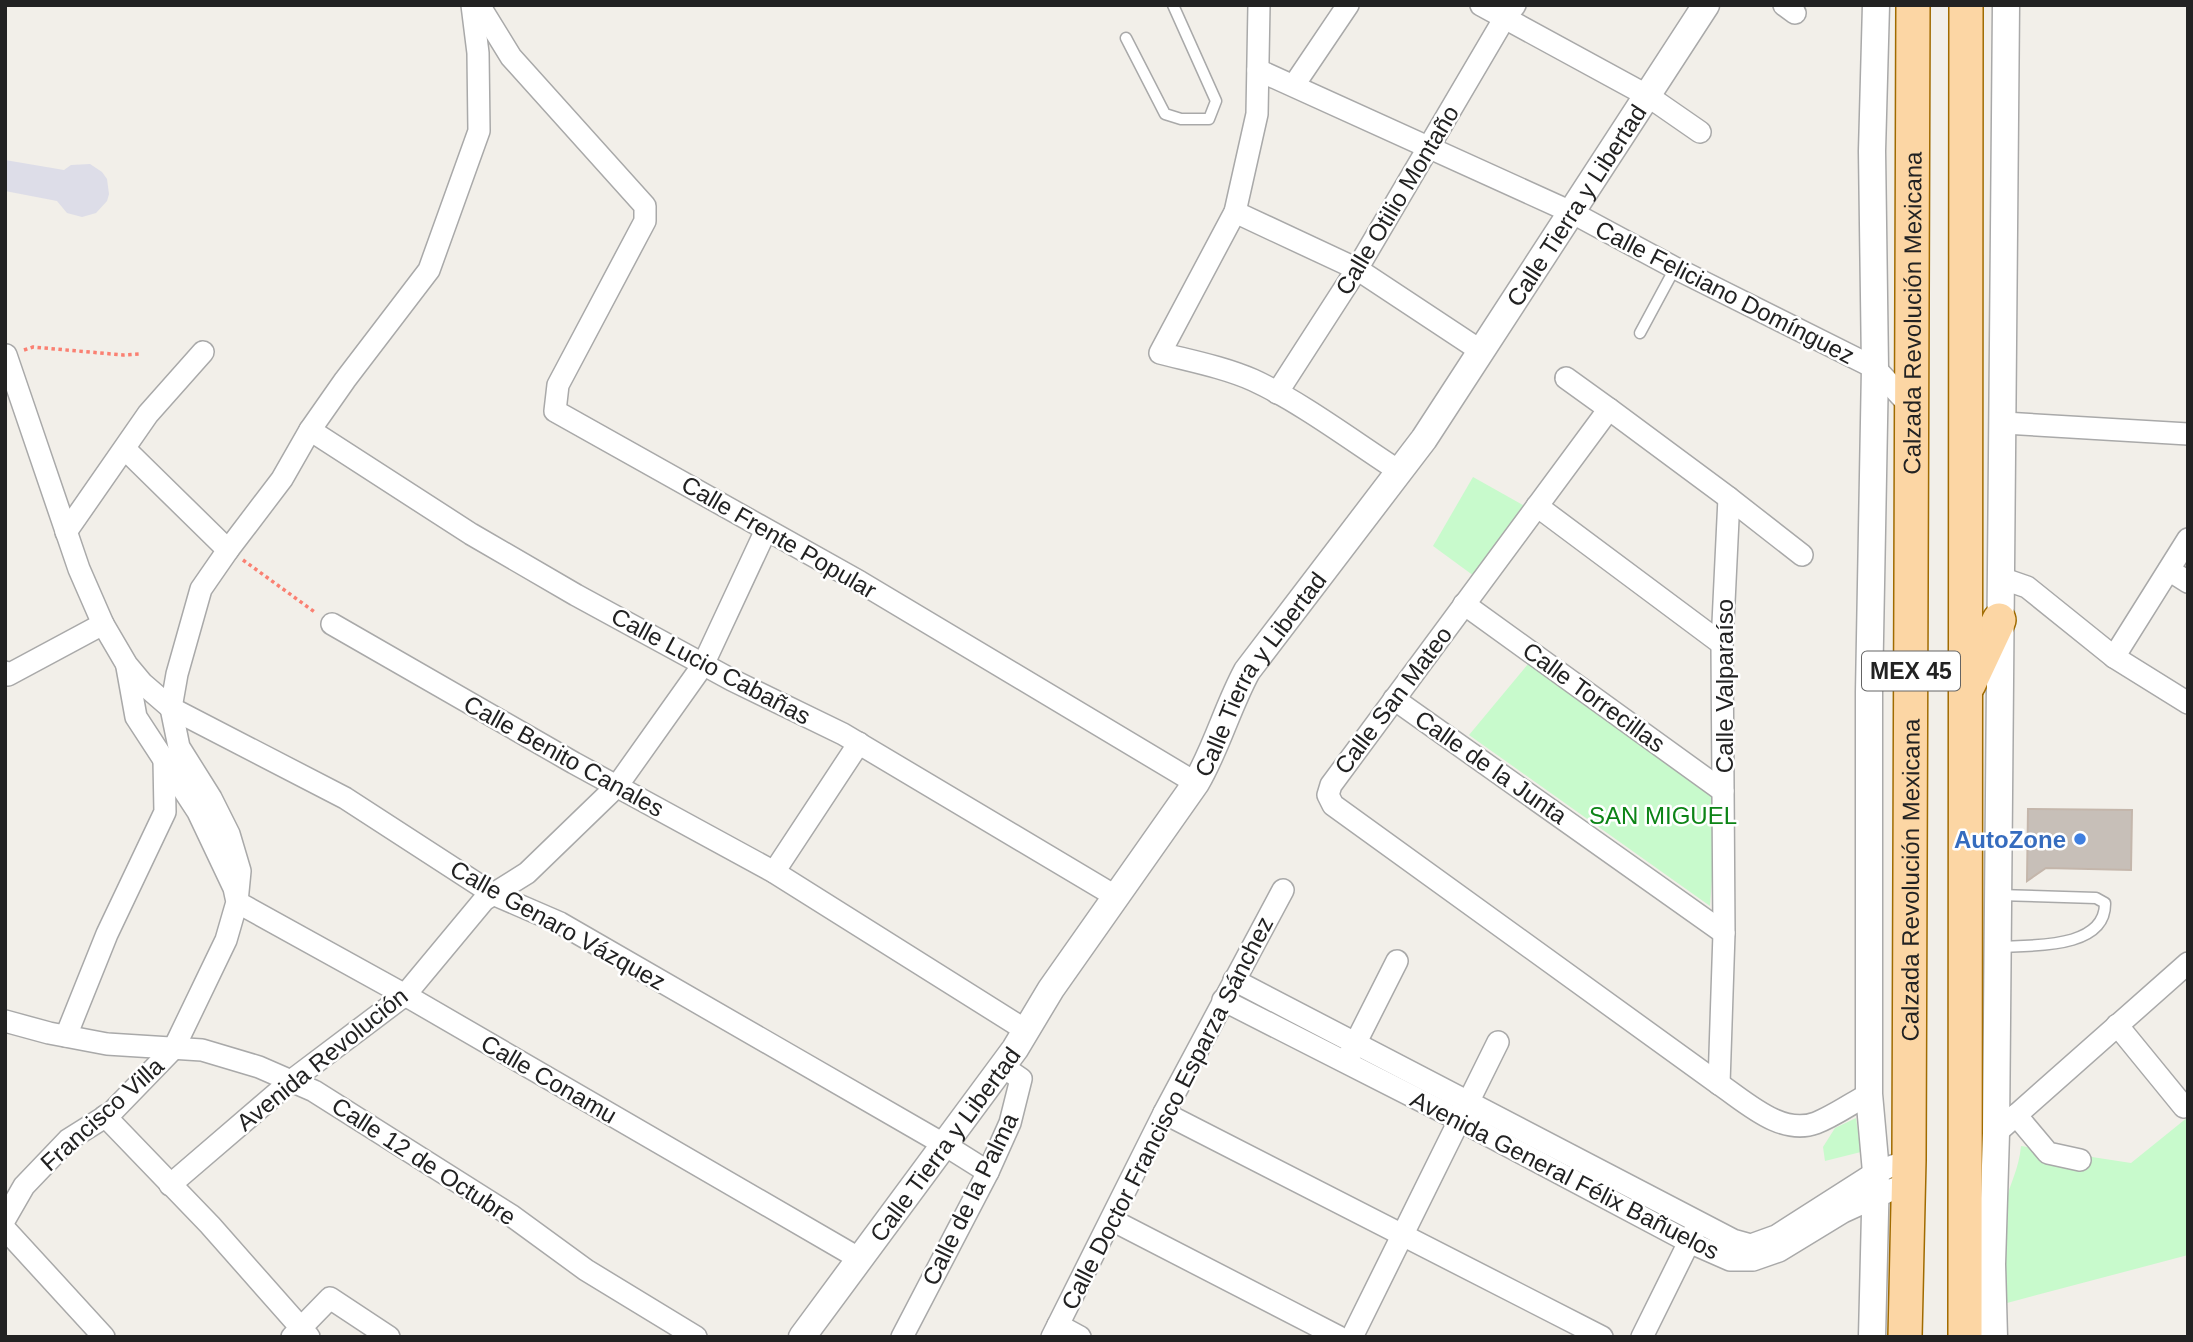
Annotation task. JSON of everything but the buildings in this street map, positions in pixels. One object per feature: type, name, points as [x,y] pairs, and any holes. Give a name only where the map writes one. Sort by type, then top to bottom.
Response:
[{"type":"main road","name":"Calzada Revolución Mexicana","points":[[1905,1337],[1909,1171],[1913,5]]},
{"type":"main road","name":"MEX 45","points":[[1966,5],[1965,691],[1979,1328]]},
{"type":"main road","points":[[1965,691],[2000,620]]},
{"type":"street","points":[[171,708],[177,674],[201,589],[282,479],[310,430],[345,380],[429,270],[479,131],[478,53],[472,5]]},
{"type":"street","name":"Calle Frente Popular","points":[[479,5],[511,57],[645,205],[645,220],[558,385],[555,411],[860,582],[1196,783]]},
{"type":"street","points":[[1259,5],[1257,114],[1236,212],[1160,353],[1229,371],[1277,393],[1399,471]]},
{"type":"street","points":[[1294,85],[1348,5]]},
{"type":"street","points":[[1481,5],[1510,12],[1648,96],[1700,132]]},
{"type":"street","name":"Calle Tierra y Libertad","points":[[803,1337],[1027,1031],[1051,989],[1196,783],[1213,753],[1223,723],[1247,671],[1424,439],[1706,5]]},
{"type":"street","points":[[1872,1337],[1876,1184],[1869,1094],[1869,692],[1875,368],[1872,151],[1875,5]]},
{"type":"street","points":[[1979,1328],[2006,1124],[1998,895],[2006,5]]},
{"type":"street","name":"Calle Otilio Montaño","points":[[1277,393],[1357,269],[1510,12]]},
{"type":"street","name":"Calle Feliciano Domínguez","points":[[1258,71],[1571,212],[1675,268],[1875,368],[1913,408]]},
{"type":"street","points":[[1236,212],[1357,269],[1481,351]]},
{"type":"street","points":[[66,532],[148,414],[203,352]]},
{"type":"street","points":[[6,355],[66,532],[103,624],[127,665],[136,717],[198,812],[237,902]]},
{"type":"street","points":[[1566,378],[1729,498],[1801,555]]},
{"type":"street","name":"Calle San Mateo","points":[[1609,409],[1331,785],[1328,795],[1333,805],[1774,1121],[1796,1126],[1815,1124],[1869,1094]]},
{"type":"street","points":[[2004,423],[2188,433]]},
{"type":"street","name":"Calle Lucio Cabañas","points":[[310,430],[471,534],[576,595],[703,665],[859,743],[1115,896]]},
{"type":"street","points":[[125,449],[228,550]]},
{"type":"street","name":"Calle Valparaíso","points":[[1719,1084],[1724,933],[1722,644],[1729,498]]},
{"type":"street","points":[[1537,506],[1722,644]]},
{"type":"street","name":"Avenida Revolución","points":[[170,1185],[291,1081],[405,995],[484,900],[527,873],[617,786],[703,665],[766,530]]},
{"type":"street","points":[[2114,657],[2188,539]]},
{"type":"street","points":[[2169,570],[2188,582]]},
{"type":"street","points":[[2001,578],[2028,587],[2114,657],[2188,703]]},
{"type":"street","name":"Calle Torrecillas","points":[[1464,604],[1723,790]]},
{"type":"street","points":[[5,672],[8,676],[103,624]]},
{"type":"street","name":"Calle Benito Canales","points":[[332,624],[774,872],[1027,1031]]},
{"type":"street","name":"Calle Genaro Vázquez","points":[[127,665],[142,683],[171,708],[345,799],[494,894],[560,923],[945,1144],[988,1172]]},
{"type":"street","name":"Calle de la Junta","points":[[1394,699],[1724,933]]},
{"type":"street","name":"Francisco Villa","points":[[5,1219],[24,1186],[68,1140],[104,1116],[174,1048],[226,940],[237,902],[240,871],[229,834],[211,798],[179,747],[171,708]]},
{"type":"street","points":[[774,872],[859,743]]},
{"type":"street","points":[[66,1036],[107,934],[165,812],[163,760]]},
{"type":"street","name":"Calle Doctor Francisco Esparza Sánchez","points":[[1055,1331],[1164,1113],[1283,890]]},
{"type":"street","name":"Calle Conamu","points":[[237,902],[405,995],[860,1259]]},
{"type":"street","points":[[1350,1054],[1397,961]]},
{"type":"street","points":[[2006,1124],[2188,963]]},
{"type":"street","name":"Avenida General Félix Bañuelos","points":[[1234,980],[1350,1054]]},
{"type":"street","name":"Avenida General Félix Bañuelos","points":[[1223,1000],[1350,1054],[1699,1223],[1752,1252]]},
{"type":"street","name":"Calle 12 de Octubre","points":[[5,1021],[107,1044],[202,1050],[258,1067],[314,1091],[512,1216],[586,1270],[696,1337]]},
{"type":"street","points":[[2117,1025],[2184,1107]]},
{"type":"street","points":[[1352,1337],[1499,1042]]},
{"type":"street","name":"Calle de la Palma","points":[[902,1337],[1010,1124],[1021,1079],[1002,1066]]},
{"type":"street","name":"Avenida General Félix Bañuelos","points":[[1464,1111],[1689,1242],[1730,1260],[1752,1252],[1776,1236],[1876,1184],[1909,1171]]},
{"type":"street","points":[[1164,1113],[1602,1337]]},
{"type":"street","points":[[104,1116],[210,1225],[301,1334],[330,1298],[389,1337]]},
{"type":"street","points":[[2006,1124],[2048,1153],[2080,1160]]},
{"type":"street","points":[[1112,1220],[1339,1337]]},
{"type":"street","points":[[1642,1337],[1699,1223]]},
{"type":"street","points":[[5,1229],[104,1337]]},
{"type":"street","points":[[1055,1331],[1080,1337]]},
{"type":"lane","points":[[1126,38],[1165,114],[1181,120],[1209,119],[1216,101],[1173,5]]},
{"type":"lane","points":[[1640,333],[1675,268]]},
{"type":"lane","points":[[1998,895],[2096,898],[2105,903],[2105,914],[2096,927],[2073,942],[1998,947]]},
{"type":"path","points":[[6,355],[33,347],[123,355],[140,354]]},
{"type":"path","points":[[228,550],[332,624]]},
{"type":"green space","points":[[1473,477],[1528,508],[1474,576],[1433,546]]},
{"type":"green space","name":"SAN MIGUEL","points":[[1528,664],[1718,797],[1710,906],[1469,735]]},
{"type":"green space","points":[[2188,1117],[2188,1255],[2007,1303],[2002,1266],[2002,1228],[2005,1204],[2021,1146],[2131,1163]]},
{"type":"green space","points":[[1856,1118],[1861,1152],[1825,1161],[1823,1147],[1835,1128]]},
{"type":"shaded area","points":[[5,160],[64,170],[71,165],[90,164],[107,179],[107,201],[96,213],[82,217],[67,213],[57,201],[5,191]]},
{"type":"place","name":"AutoZone","points":[[2080,839]]}]
